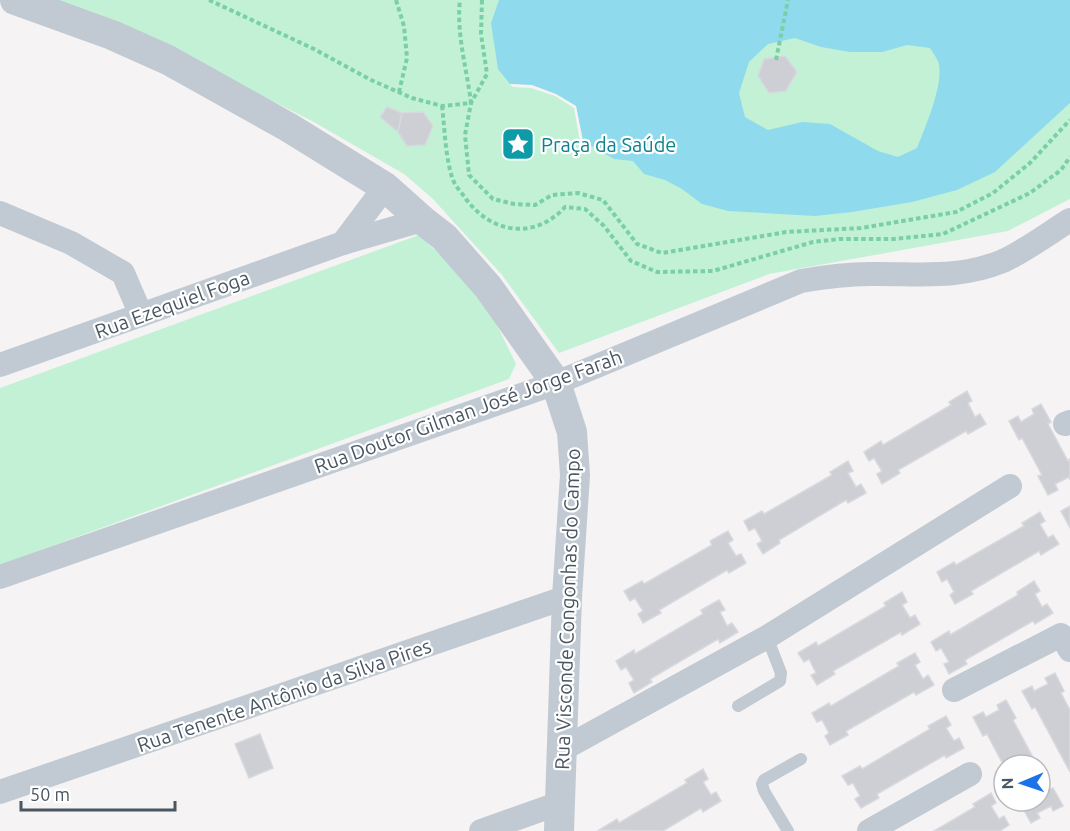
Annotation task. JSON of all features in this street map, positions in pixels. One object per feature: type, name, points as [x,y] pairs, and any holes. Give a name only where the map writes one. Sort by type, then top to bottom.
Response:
[{"type":"street","name":"Rua Visconde Congonhas do Campo","points":[[15,0],[112,35],[168,60],[288,127],[385,187],[444,237],[488,287],[556,383],[572,432],[575,474],[567,597],[560,817]]},
{"type":"street","points":[[343,243],[385,187]]},
{"type":"street","points":[[0,213],[72,243],[123,273],[141,315]]},
{"type":"street","name":"Rua Ezequiel Foga","points":[[0,364],[343,243],[422,220]]},
{"type":"street","name":"Rua Doutor Gilman José Jorge Farah","points":[[0,577],[556,383],[801,281],[834,275],[871,273],[930,276],[970,271],[1003,261],[1070,220]]},
{"type":"street","points":[[563,749],[767,638],[1010,486]]},
{"type":"street","name":"Rua Tenente Antônio da Silva Pires","points":[[0,792],[567,597]]},
{"type":"street","points":[[954,690],[1061,634],[1070,650]]},
{"type":"street","points":[[869,831],[970,774]]},
{"type":"street","points":[[481,831],[560,817]]},
{"type":"lane","points":[[738,706],[780,681],[781,673],[767,638]]},
{"type":"lane","points":[[788,831],[762,784],[764,780],[801,759]]},
{"type":"path","points":[[209,0],[399,92],[442,106],[471,103]]},
{"type":"path","points":[[396,0],[404,26],[407,58],[399,92]]},
{"type":"path","points":[[460,0],[458,17],[471,103]]},
{"type":"path","points":[[482,0],[482,34],[487,74],[471,103],[465,135],[469,175],[493,200],[514,204],[535,205],[552,195],[578,193],[603,200],[637,244],[662,253],[786,232],[861,228],[956,212],[993,193],[1030,163],[1070,120]]},
{"type":"path","points":[[776,60],[788,0]]},
{"type":"path","points":[[442,106],[454,182],[475,212],[500,227],[530,229],[555,218],[565,207],[585,209],[604,226],[631,261],[657,272],[712,271],[813,242],[839,239],[894,239],[943,234],[1030,193],[1061,170],[1070,157]]},
{"type":"green space","points":[[30,0],[1070,0],[1070,199],[1008,231],[769,274],[559,353],[502,275],[432,198],[404,174],[312,121],[191,60]]},
{"type":"green space","points":[[419,235],[458,272],[495,321],[516,364],[509,379],[0,565],[0,388]]},
{"type":"water","points":[[499,0],[1070,0],[1070,103],[995,172],[957,190],[912,202],[815,216],[728,211],[702,204],[665,180],[644,174],[633,161],[614,159],[583,141],[576,106],[568,101],[537,88],[510,84],[498,69],[491,23]],"holes":[[[795,38],[821,47],[850,52],[882,52],[907,45],[930,48],[937,58],[940,74],[932,107],[917,148],[898,157],[878,151],[830,124],[802,122],[768,130],[745,117],[739,93],[749,62],[768,44]]]},
{"type":"pier","points":[[510,84],[532,85],[556,94],[576,106],[583,141],[580,142],[574,108],[555,96],[531,88],[513,87]]},
{"type":"building","points":[[785,56],[797,72],[786,91],[769,93],[758,76],[764,59]]},
{"type":"building","points":[[387,107],[402,113],[398,132],[380,117]]},
{"type":"building","points":[[423,112],[433,126],[425,145],[407,146],[398,132],[402,113]]},
{"type":"building","points":[[967,391],[972,401],[968,403],[975,417],[980,414],[986,424],[968,434],[966,431],[898,470],[900,473],[882,484],[877,474],[882,471],[874,458],[869,461],[864,452],[881,441],[883,445],[951,405],[949,402]]},
{"type":"building","points":[[1041,404],[1051,422],[1048,424],[1068,461],[1070,459],[1070,480],[1069,477],[1055,484],[1058,490],[1048,495],[1038,476],[1042,475],[1022,438],[1019,440],[1009,421],[1018,416],[1021,422],[1034,414],[1032,409]]},
{"type":"building","points":[[848,461],[853,471],[848,473],[856,487],[861,484],[866,493],[848,503],[846,500],[779,540],[780,543],[763,554],[757,544],[762,541],[755,528],[749,531],[744,521],[762,511],[764,514],[832,475],[830,472]]},
{"type":"building","points":[[1070,506],[1070,528],[1061,511]]},
{"type":"building","points":[[1040,512],[1045,521],[1040,524],[1048,538],[1053,535],[1059,544],[1041,555],[1039,551],[971,591],[973,594],[955,604],[950,595],[954,592],[947,579],[942,582],[937,572],[954,562],[956,565],[1024,526],[1022,523]]},
{"type":"building","points":[[728,531],[733,540],[728,543],[736,556],[741,554],[746,563],[729,573],[727,570],[659,610],[661,613],[643,623],[638,614],[643,611],[635,598],[630,601],[624,591],[642,581],[644,584],[712,545],[710,541]]},
{"type":"building","points":[[1034,581],[1040,591],[1035,594],[1042,607],[1047,604],[1053,613],[1035,624],[1033,621],[965,660],[967,664],[949,674],[944,664],[949,662],[941,648],[936,651],[931,642],[949,631],[950,635],[1018,595],[1017,592]]},
{"type":"building","points":[[902,592],[907,602],[902,605],[910,618],[915,615],[920,624],[902,635],[901,632],[833,671],[835,674],[817,685],[811,675],[816,673],[809,659],[804,662],[798,653],[816,642],[818,646],[886,606],[884,603]]},
{"type":"building","points":[[719,600],[725,610],[720,612],[727,626],[732,623],[738,632],[720,643],[718,639],[650,679],[652,682],[634,693],[629,683],[634,680],[626,667],[621,670],[616,661],[634,650],[635,654],[703,614],[701,610]]},
{"type":"building","points":[[915,653],[920,662],[915,665],[923,679],[928,675],[934,685],[916,695],[914,692],[846,731],[848,735],[830,745],[825,736],[829,733],[822,720],[817,722],[812,713],[829,703],[831,706],[899,666],[897,663]]},
{"type":"building","points":[[1055,673],[1064,691],[1061,693],[1070,710],[1070,772],[1035,707],[1032,709],[1022,691],[1032,686],[1034,691],[1048,684],[1045,678]]},
{"type":"building","points":[[1006,700],[1016,718],[1013,720],[1031,753],[997,753],[987,734],[983,736],[973,717],[983,712],[986,717],[999,710],[997,705]]},
{"type":"building","points":[[946,716],[951,725],[946,728],[954,741],[959,738],[964,748],[946,758],[945,755],[877,794],[879,798],[861,808],[855,799],[860,796],[853,783],[848,785],[842,776],[860,766],[862,769],[930,729],[928,726]]},
{"type":"building","points":[[260,734],[273,768],[249,778],[235,744]]},
{"type":"building","points":[[703,769],[708,779],[703,782],[711,795],[716,792],[721,801],[703,812],[701,808],[663,831],[599,830],[617,819],[619,823],[687,783],[685,780]]},
{"type":"building","points":[[1052,788],[1053,788],[1063,806],[1053,811]]},
{"type":"building","points":[[991,793],[992,813],[995,813],[999,819],[1004,816],[1009,825],[1000,831],[934,831],[975,807],[973,804]]},
{"type":"building","points":[[1025,813],[1037,813],[1040,818],[1031,823]]},
{"type":"place","name":"Praça da Saúde","points":[[518,144]]}]
